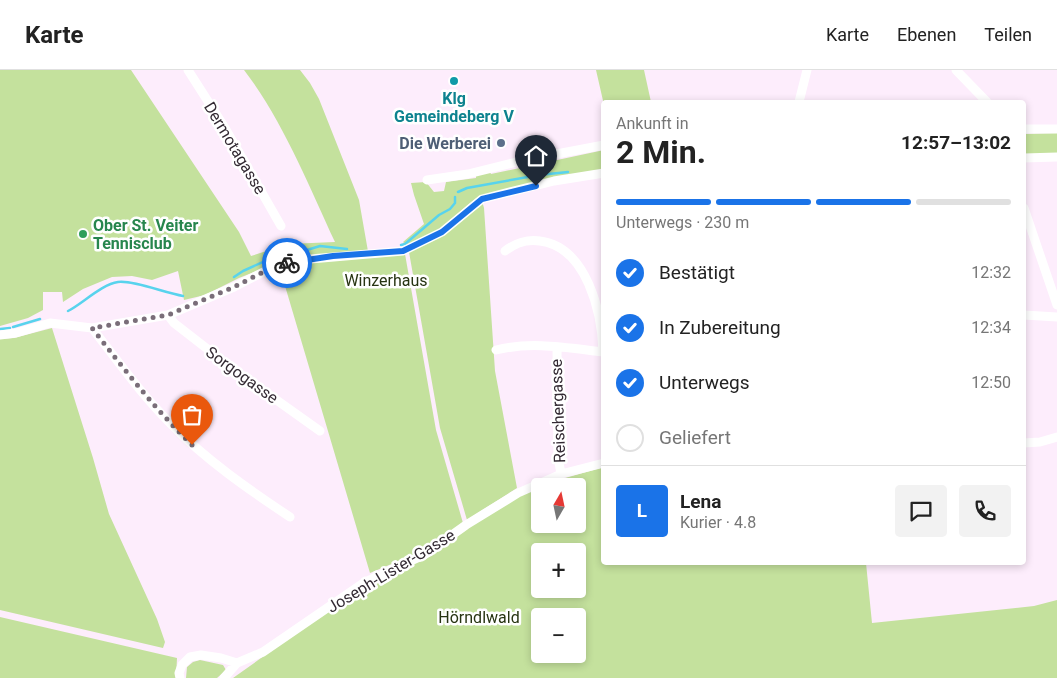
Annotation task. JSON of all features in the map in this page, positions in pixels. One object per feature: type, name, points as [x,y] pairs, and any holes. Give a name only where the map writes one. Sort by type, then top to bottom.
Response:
[{"type":"street","name":"Dermotagasse","points":[[188,70],[225,128],[281,226]]},
{"type":"street","points":[[800,100],[807,70]]},
{"type":"street","points":[[956,70],[985,100]]},
{"type":"street","points":[[1026,129],[1057,129]]},
{"type":"street","points":[[427,180],[468,174],[525,160],[601,146]]},
{"type":"street","points":[[1026,158],[1057,157]]},
{"type":"street","points":[[0,335],[16,333],[50,323],[92,328],[168,315],[234,287],[277,265],[299,260],[407,249],[442,232],[482,199],[554,181],[601,173]]},
{"type":"street","points":[[1026,214],[1057,305]]},
{"type":"street","points":[[505,251],[517,244],[531,240],[550,242],[567,252],[584,276],[597,306],[601,323]]},
{"type":"street","name":"Sorgogasse","points":[[168,315],[174,323],[236,372],[320,431]]},
{"type":"street","points":[[1026,315],[1057,317]]},
{"type":"street","points":[[92,328],[132,380],[192,445],[227,473],[290,518]]},
{"type":"street","points":[[496,350],[524,345],[601,352]]},
{"type":"street","name":"Reischergasse","points":[[556,347],[558,457],[561,474]]},
{"type":"street","points":[[1026,443],[1040,442],[1057,437]]},
{"type":"street","name":"Joseph-Lister-Gasse","points":[[224,678],[237,663],[263,652],[365,582],[424,555],[466,525],[518,493],[561,474],[601,464]]},
{"type":"street","points":[[180,678],[179,673],[182,665],[190,657],[201,655],[237,663]]},
{"type":"green space","name":"Winzerhaus","points":[[0,70],[131,70],[239,232],[251,256],[288,244],[335,242],[283,131],[258,89],[244,70],[300,70],[319,99],[359,200],[369,257],[405,254],[436,430],[463,523],[418,553],[370,573],[280,269],[301,264],[279,262],[239,278],[205,295],[184,300],[178,271],[152,280],[132,276],[112,277],[83,289],[63,302],[62,292],[43,292],[43,310],[28,318],[0,326]]},
{"type":"green space","points":[[596,70],[644,70],[651,100],[603,100]]},
{"type":"green space","points":[[1057,133],[1057,154],[1026,154],[1026,134]]},
{"type":"green space","points":[[601,151],[601,170],[478,197],[437,232],[407,246],[403,242],[424,224],[411,183],[426,182],[434,192],[444,191],[446,182],[476,178],[476,175],[490,172],[491,174]]},
{"type":"green space","points":[[482,201],[495,371],[517,488],[467,520],[440,428],[409,252]]},
{"type":"green space","points":[[52,328],[109,514],[157,619],[165,642],[163,648],[0,610],[0,339],[14,338]]},
{"type":"green space","name":"Hörndlwald","points":[[601,468],[601,565],[866,565],[872,623],[1034,606],[1057,600],[1057,678],[233,678],[354,592],[429,557],[471,526],[522,494],[531,490],[531,533],[586,533],[586,478],[565,478]]},
{"type":"green space","points":[[0,617],[177,658],[176,678],[0,678]]},
{"type":"green space","points":[[200,660],[223,665],[226,670],[217,678],[186,678],[187,667],[193,662]]},
{"type":"waterway","points":[[458,192],[467,188],[539,175],[568,172]]},
{"type":"waterway","points":[[401,245],[405,244],[439,215],[450,209],[455,203],[455,197]]},
{"type":"waterway","points":[[234,277],[276,256],[294,254],[320,246],[347,249]]},
{"type":"waterway","points":[[68,311],[105,286],[118,282],[132,283],[183,296]]},
{"type":"waterway","points":[[13,327],[40,319]]},
{"type":"waterway","points":[[0,329],[10,328]]},
{"type":"way so far","points":[[192,445],[132,380],[92,328],[168,315],[234,287],[277,265],[287,263]]},
{"type":"place","name":"Klg Gemeindeberg V","points":[[454,81]]},
{"type":"place","name":"Die Werberei","points":[[501,143]]},
{"type":"place","name":"Ober St. Veiter Tennisclub","points":[[83,234]]},
{"type":"route","points":[[287,263],[333,256],[403,251],[442,232],[482,199],[536,186]]}]
